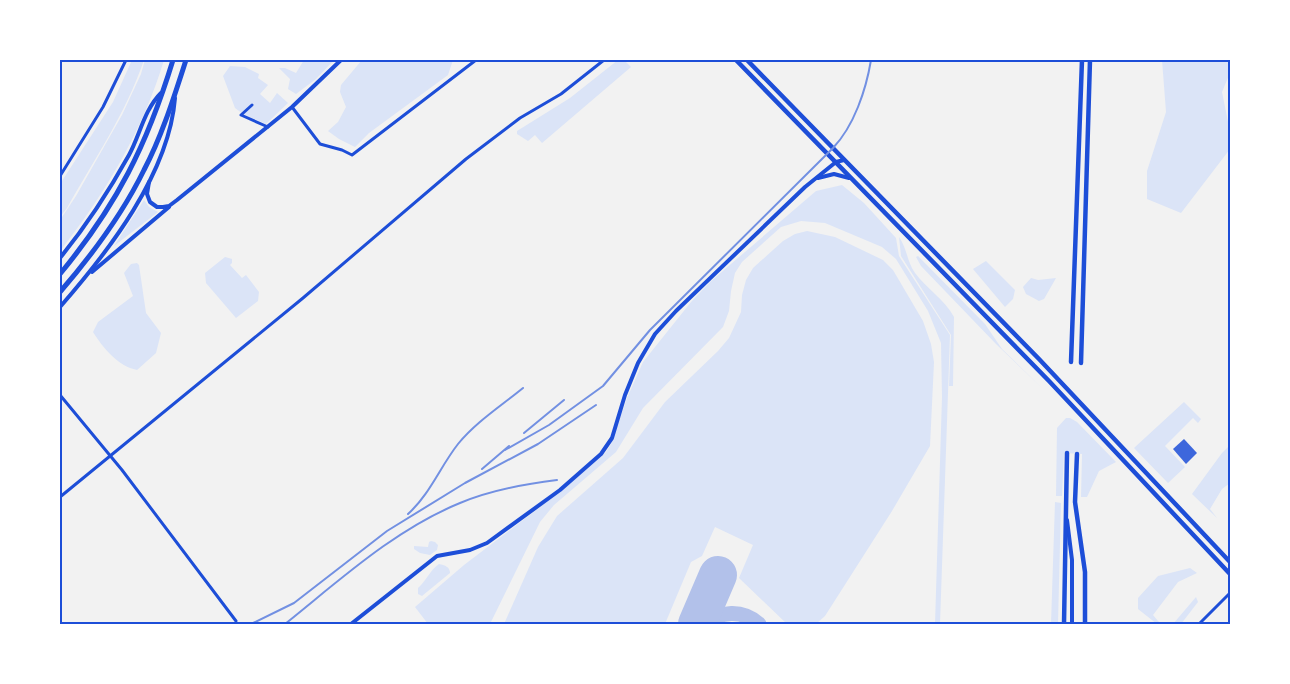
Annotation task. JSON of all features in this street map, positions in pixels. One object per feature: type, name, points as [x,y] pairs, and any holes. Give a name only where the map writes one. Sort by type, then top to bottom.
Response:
[{"type":"main road","points":[[60,274],[100,222],[126,180],[140,151],[164,90],[173,60]]},
{"type":"main road","points":[[60,292],[110,228],[135,187],[152,154],[186,60]]},
{"type":"main road","points":[[736,60],[1049,381],[1230,574]]},
{"type":"main road","points":[[747,60],[1033,353],[1230,562]]},
{"type":"main road","points":[[1071,362],[1082,60]]},
{"type":"main road","points":[[1081,362],[1090,60]]},
{"type":"main road","points":[[1064,624],[1068,454]]},
{"type":"main road","points":[[1077,454],[1076,502],[1084,566],[1085,624]]},
{"type":"street","points":[[60,176],[103,107],[126,60]]},
{"type":"street","points":[[87,277],[177,200],[292,107],[341,60]]},
{"type":"street","points":[[292,107],[320,144],[352,155],[476,60]]},
{"type":"street","points":[[60,497],[303,298],[466,159],[520,118],[561,94],[604,60]]},
{"type":"street","points":[[60,258],[95,211],[129,154],[154,100],[164,90]]},
{"type":"street","points":[[60,307],[87,277],[120,230],[149,182],[166,143],[173,114],[175,93]]},
{"type":"street","points":[[252,105],[241,115],[268,127]]},
{"type":"street","points":[[351,624],[438,556],[470,550],[487,543],[560,490],[601,454],[612,438],[625,395],[638,364],[655,334],[676,310],[813,180],[836,162],[844,160]]},
{"type":"street","points":[[813,180],[834,174],[841,174],[852,179]]},
{"type":"street","points":[[149,182],[148,199],[155,206],[165,207],[177,200]]},
{"type":"street","points":[[60,396],[111,456],[236,621]]},
{"type":"street","points":[[1066,511],[1072,560],[1072,624]]},
{"type":"street","points":[[1198,624],[1230,593]]},
{"type":"shaded area","points":[[132,60],[144,60],[137,80],[119,117],[60,217],[60,184],[113,102]]},
{"type":"shaded area","points":[[145,60],[164,60],[134,136],[107,184],[60,251],[60,220],[76,196],[122,115],[141,74]]},
{"type":"shaded area","points":[[304,60],[334,60],[316,79],[296,94],[288,89],[290,79],[279,68],[285,68],[296,73]]},
{"type":"shaded area","points":[[362,60],[453,60],[448,75],[369,133],[355,147],[328,131],[338,122],[346,107],[340,92],[341,85]]},
{"type":"shaded area","points":[[618,60],[624,60],[631,67],[542,143],[535,135],[528,141],[517,134],[517,131],[570,98]]},
{"type":"shaded area","points":[[1162,60],[1230,60],[1230,73],[1222,92],[1230,132],[1230,149],[1181,213],[1147,199],[1147,171],[1166,112]]},
{"type":"shaded area","points":[[230,66],[245,67],[259,74],[258,78],[268,85],[260,94],[270,103],[277,93],[288,103],[266,124],[243,114],[235,108],[223,76]]},
{"type":"shaded area","points":[[842,185],[864,203],[896,238],[899,256],[950,335],[940,624],[935,624],[942,397],[941,343],[928,311],[896,259],[882,247],[825,223],[801,221],[781,227],[742,262],[735,273],[729,311],[723,327],[643,408],[616,452],[554,505],[540,522],[490,624],[428,624],[415,607],[464,565],[560,492],[606,452],[611,444],[627,398],[643,362],[691,302],[710,282],[816,191]]},
{"type":"shaded area","points":[[144,200],[149,207],[158,212],[114,246]]},
{"type":"shaded area","points":[[807,231],[835,237],[883,260],[893,270],[923,321],[931,344],[934,362],[930,446],[892,511],[825,616],[816,624],[787,624],[739,578],[753,545],[715,527],[702,556],[691,562],[665,624],[504,624],[538,547],[557,516],[623,458],[665,402],[729,338],[741,312],[742,295],[746,280],[753,268],[783,241],[795,234]]},
{"type":"shaded area","points":[[899,237],[915,273],[946,305],[954,317],[953,386],[949,386],[951,335],[901,256]]},
{"type":"shaded area","points":[[918,256],[985,324],[1002,349],[1043,389],[996,344],[921,266],[916,257]]},
{"type":"shaded area","points":[[225,257],[232,259],[230,265],[242,278],[246,275],[259,292],[258,301],[236,318],[206,283],[205,273]]},
{"type":"shaded area","points":[[986,261],[1015,290],[1013,299],[1005,307],[973,269]]},
{"type":"shaded area","points":[[137,263],[139,265],[146,313],[161,333],[156,353],[137,370],[124,365],[112,356],[93,332],[98,322],[133,296],[124,273],[131,264]]},
{"type":"shaded area","points":[[1031,278],[1038,280],[1056,278],[1044,299],[1039,301],[1026,294],[1023,287]]},
{"type":"shaded area","points":[[1184,402],[1201,419],[1198,423],[1193,418],[1165,446],[1185,467],[1168,483],[1134,448]]},
{"type":"shaded area","points":[[1066,418],[1077,422],[1116,462],[1099,471],[1087,497],[1081,497],[1082,454],[1064,453],[1062,496],[1056,496],[1057,428]]},
{"type":"shaded area","points":[[1230,445],[1230,483],[1222,489],[1210,509],[1217,518],[1192,494]]},
{"type":"shaded area","points":[[1055,502],[1061,503],[1058,624],[1051,624]]},
{"type":"shaded area","points":[[431,541],[438,545],[437,550],[430,555],[420,553],[414,549],[414,546],[428,547]]},
{"type":"shaded area","points":[[439,564],[447,567],[450,573],[422,596],[418,594],[418,588]]},
{"type":"shaded area","points":[[1190,568],[1197,573],[1178,582],[1153,615],[1162,624],[1157,624],[1138,609],[1138,598],[1158,576]]},
{"type":"shaded area","points":[[1196,597],[1198,602],[1181,624],[1173,624]]},
{"type":"building","points":[[1184,439],[1197,453],[1186,464],[1173,449]]},
{"type":"taxiway","points":[[703,624],[724,614],[739,614],[759,624]]},
{"type":"runway","points":[[697,624],[718,575]]},
{"type":"railway","points":[[505,450],[549,425],[603,386],[650,330],[833,148],[847,129],[858,107],[871,60]]},
{"type":"railway","points":[[408,514],[423,498],[465,436],[523,388]]},
{"type":"railway","points":[[524,433],[564,400]]},
{"type":"railway","points":[[251,624],[294,603],[387,531],[465,483],[538,444],[596,405]]},
{"type":"railway","points":[[482,469],[509,446]]},
{"type":"railway","points":[[285,624],[368,557],[436,514],[472,498],[496,491],[557,480]]}]
